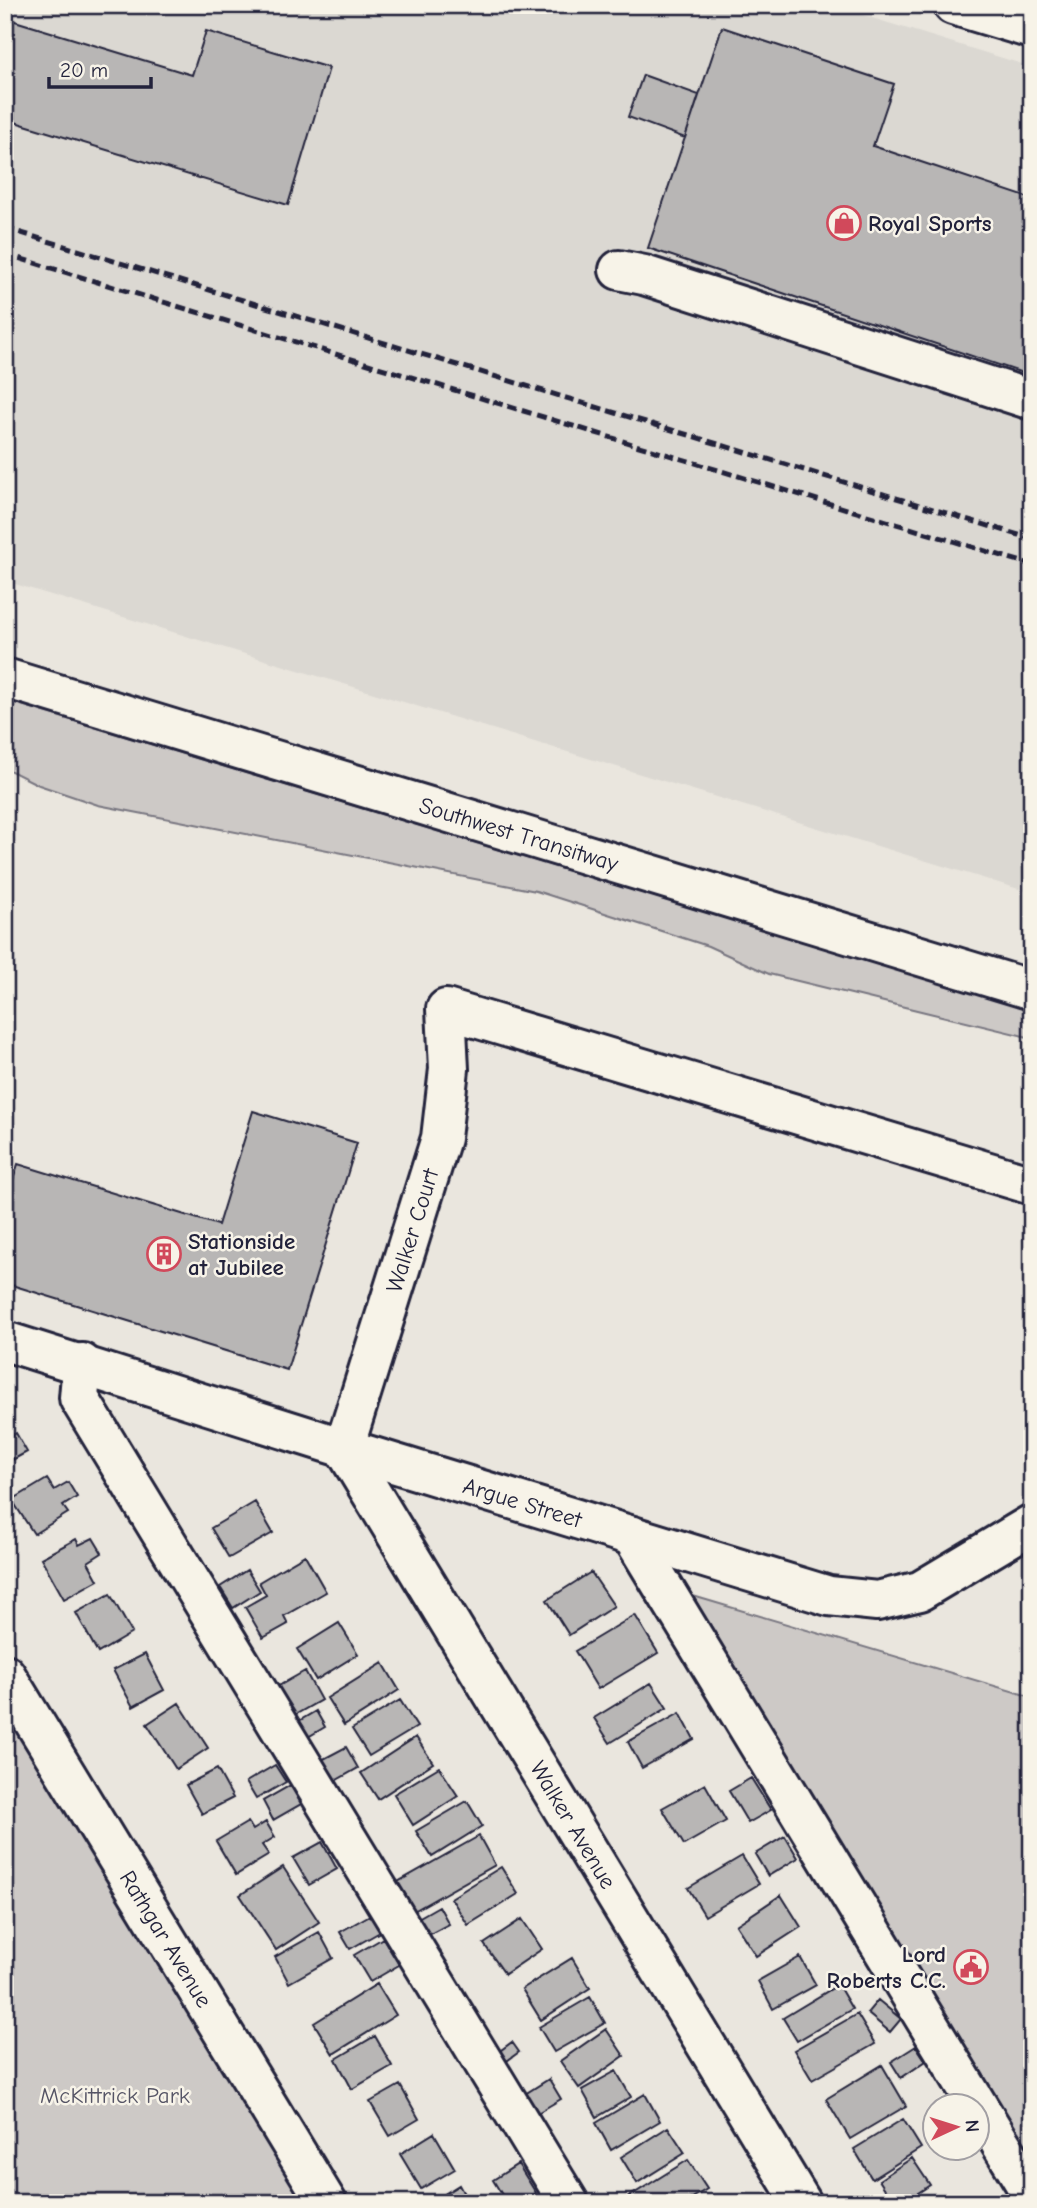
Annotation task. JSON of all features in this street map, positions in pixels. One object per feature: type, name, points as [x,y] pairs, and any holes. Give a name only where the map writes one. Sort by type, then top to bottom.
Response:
[{"type":"street","points":[[953,5],[1032,29]]},
{"type":"street","points":[[619,270],[644,275],[1032,400]]},
{"type":"street","name":"Southwest Transitway","points":[[5,678],[1032,990]]},
{"type":"street","name":"Walker Court","points":[[344,1448],[441,1138],[449,1069],[446,1009],[1032,1185]]},
{"type":"street","name":"Argue Street","points":[[5,1341],[829,1596],[877,1601],[919,1591],[1032,1524]]},
{"type":"street","points":[[82,1363],[79,1398],[569,2203]]},
{"type":"street","name":"Walker Avenue","points":[[344,1448],[802,2203]]},
{"type":"street","points":[[632,1536],[1032,2195]]},
{"type":"street","name":"Rathgar Avenue","points":[[5,1674],[327,2203]]},
{"type":"shaded area","points":[[5,5],[830,5],[1032,67],[1032,893],[5,581]]},
{"type":"green space","points":[[5,700],[1032,1011],[1032,1038],[769,974],[708,946],[536,891],[98,805],[39,785],[5,768]]},
{"type":"green space","name":"Lord Roberts C.C.","points":[[693,1596],[1032,1697],[1032,2164],[992,2099],[992,2092],[988,2092],[790,1769]]},
{"type":"green space","name":"McKittrick Park","points":[[5,1704],[308,2203],[5,2203]]},
{"type":"building","points":[[5,18],[192,75],[206,31],[329,68],[288,205],[5,119]]},
{"type":"building","name":"Royal Sports","points":[[722,27],[894,84],[873,146],[1032,199],[1032,376],[648,248]]},
{"type":"building","points":[[643,75],[699,95],[685,138],[628,117]]},
{"type":"building","name":"Stationside at Jubilee","points":[[253,1111],[357,1143],[287,1370],[5,1283],[5,1206],[18,1164],[218,1225]]},
{"type":"building","points":[[5,1423],[12,1435],[5,1439]]},
{"type":"building","points":[[16,1433],[27,1452],[5,1464],[5,1439]]},
{"type":"building","points":[[47,1479],[54,1490],[68,1482],[77,1497],[63,1506],[68,1513],[34,1534],[12,1500]]},
{"type":"building","points":[[255,1502],[273,1533],[229,1558],[211,1528]]},
{"type":"building","points":[[93,1538],[102,1553],[88,1562],[98,1580],[64,1599],[41,1558],[76,1539],[79,1545]]},
{"type":"building","points":[[305,1555],[326,1592],[284,1616],[288,1624],[263,1638],[245,1607],[266,1595],[259,1582]]},
{"type":"building","points":[[247,1570],[260,1591],[233,1608],[220,1587]]},
{"type":"building","points":[[591,1572],[614,1606],[569,1635],[547,1600]]},
{"type":"building","points":[[110,1594],[132,1633],[98,1653],[76,1613]]},
{"type":"building","points":[[635,1615],[658,1653],[598,1689],[575,1651]]},
{"type":"building","points":[[339,1623],[358,1654],[316,1680],[297,1649]]},
{"type":"building","points":[[145,1654],[164,1690],[133,1707],[113,1670]]},
{"type":"building","points":[[383,1663],[399,1690],[344,1725],[327,1698]]},
{"type":"building","points":[[305,1671],[321,1700],[286,1720],[270,1691]]},
{"type":"building","points":[[651,1683],[667,1708],[610,1743],[594,1718]]},
{"type":"building","points":[[400,1700],[417,1727],[369,1756],[352,1729]]},
{"type":"building","points":[[179,1703],[208,1748],[176,1769],[147,1724]]},
{"type":"building","points":[[316,1711],[325,1727],[301,1741],[292,1725]]},
{"type":"building","points":[[680,1713],[694,1739],[642,1768],[628,1742]]},
{"type":"building","points":[[416,1737],[433,1763],[378,1799],[361,1773]]},
{"type":"building","points":[[346,1747],[358,1768],[328,1785],[316,1763]]},
{"type":"building","points":[[275,1765],[286,1782],[256,1799],[246,1782]]},
{"type":"building","points":[[439,1767],[458,1796],[413,1825],[394,1794]]},
{"type":"building","points":[[217,1769],[233,1798],[202,1814],[186,1785]]},
{"type":"building","points":[[751,1778],[771,1810],[748,1823],[729,1791]]},
{"type":"building","points":[[705,1784],[726,1821],[684,1845],[662,1808]]},
{"type":"building","points":[[291,1785],[301,1804],[273,1820],[263,1801]]},
{"type":"building","points":[[467,1801],[482,1826],[432,1857],[416,1831]]},
{"type":"building","points":[[248,1822],[253,1830],[266,1822],[275,1837],[262,1845],[269,1855],[236,1875],[216,1841]]},
{"type":"building","points":[[479,1836],[495,1865],[405,1916],[389,1887]]},
{"type":"building","points":[[785,1836],[798,1858],[768,1876],[755,1854]]},
{"type":"building","points":[[322,1842],[337,1869],[309,1885],[293,1858]]},
{"type":"building","points":[[742,1856],[759,1884],[705,1916],[688,1888]]},
{"type":"building","points":[[283,1867],[319,1922],[276,1950],[240,1895]]},
{"type":"building","points":[[501,1867],[518,1894],[468,1925],[451,1898]]},
{"type":"building","points":[[781,1895],[801,1927],[756,1956],[736,1925]]},
{"type":"building","points":[[439,1906],[449,1924],[421,1939],[411,1922]]},
{"type":"building","points":[[370,1915],[380,1932],[350,1949],[340,1932]]},
{"type":"building","points":[[522,1919],[542,1949],[505,1974],[484,1944]]},
{"type":"building","points":[[319,1932],[333,1958],[289,1983],[275,1957]]},
{"type":"building","points":[[383,1938],[399,1965],[370,1982],[354,1955]]},
{"type":"building","points":[[800,1957],[816,1985],[773,2009],[758,1981]]},
{"type":"building","points":[[572,1958],[590,1988],[541,2020],[522,1989]]},
{"type":"building","points":[[377,1984],[396,2015],[333,2054],[314,2023]]},
{"type":"building","points":[[838,1985],[852,2009],[797,2041],[783,2018]]},
{"type":"building","points":[[590,1997],[605,2023],[554,2052],[539,2027]]},
{"type":"building","points":[[878,2000],[901,2019],[890,2032],[867,2013]]},
{"type":"building","points":[[857,2014],[875,2044],[812,2080],[794,2050]]},
{"type":"building","points":[[606,2029],[624,2056],[579,2088],[560,2061]]},
{"type":"building","points":[[375,2036],[392,2066],[352,2089],[336,2059]]},
{"type":"building","points":[[512,2042],[519,2052],[500,2066],[493,2056]]},
{"type":"building","points":[[916,2046],[926,2061],[901,2078],[891,2062]]},
{"type":"building","points":[[882,2065],[906,2106],[850,2139],[826,2099]]},
{"type":"building","points":[[616,2071],[631,2097],[597,2117],[582,2090]]},
{"type":"building","points":[[549,2079],[561,2099],[529,2118],[517,2099]]},
{"type":"building","points":[[400,2085],[419,2119],[390,2136],[370,2102]]},
{"type":"building","points":[[645,2094],[660,2121],[611,2150],[596,2123]]},
{"type":"building","points":[[903,2119],[921,2148],[872,2179],[854,2149]]},
{"type":"building","points":[[668,2127],[685,2153],[637,2183],[621,2157]]},
{"type":"building","points":[[434,2133],[455,2169],[421,2189],[400,2154]]},
{"type":"building","points":[[912,2158],[930,2185],[903,2203],[894,2203],[879,2180]]},
{"type":"building","points":[[688,2160],[707,2189],[684,2203],[619,2203]]},
{"type":"building","points":[[518,2164],[536,2193],[521,2203],[507,2203],[493,2180]]},
{"type":"building","points":[[459,2185],[469,2203],[430,2203]]},
{"type":"building","points":[[947,2194],[952,2203],[933,2203]]},
{"type":"railway","points":[[5,228],[1032,539]]},
{"type":"railway","points":[[5,254],[1032,565]]},
{"type":"place","name":"Royal Sports","points":[[844,223]]},
{"type":"place","name":"Stationside at Jubilee","points":[[164,1254]]},
{"type":"place","name":"Lord Roberts C.C.","points":[[971,1967]]}]
